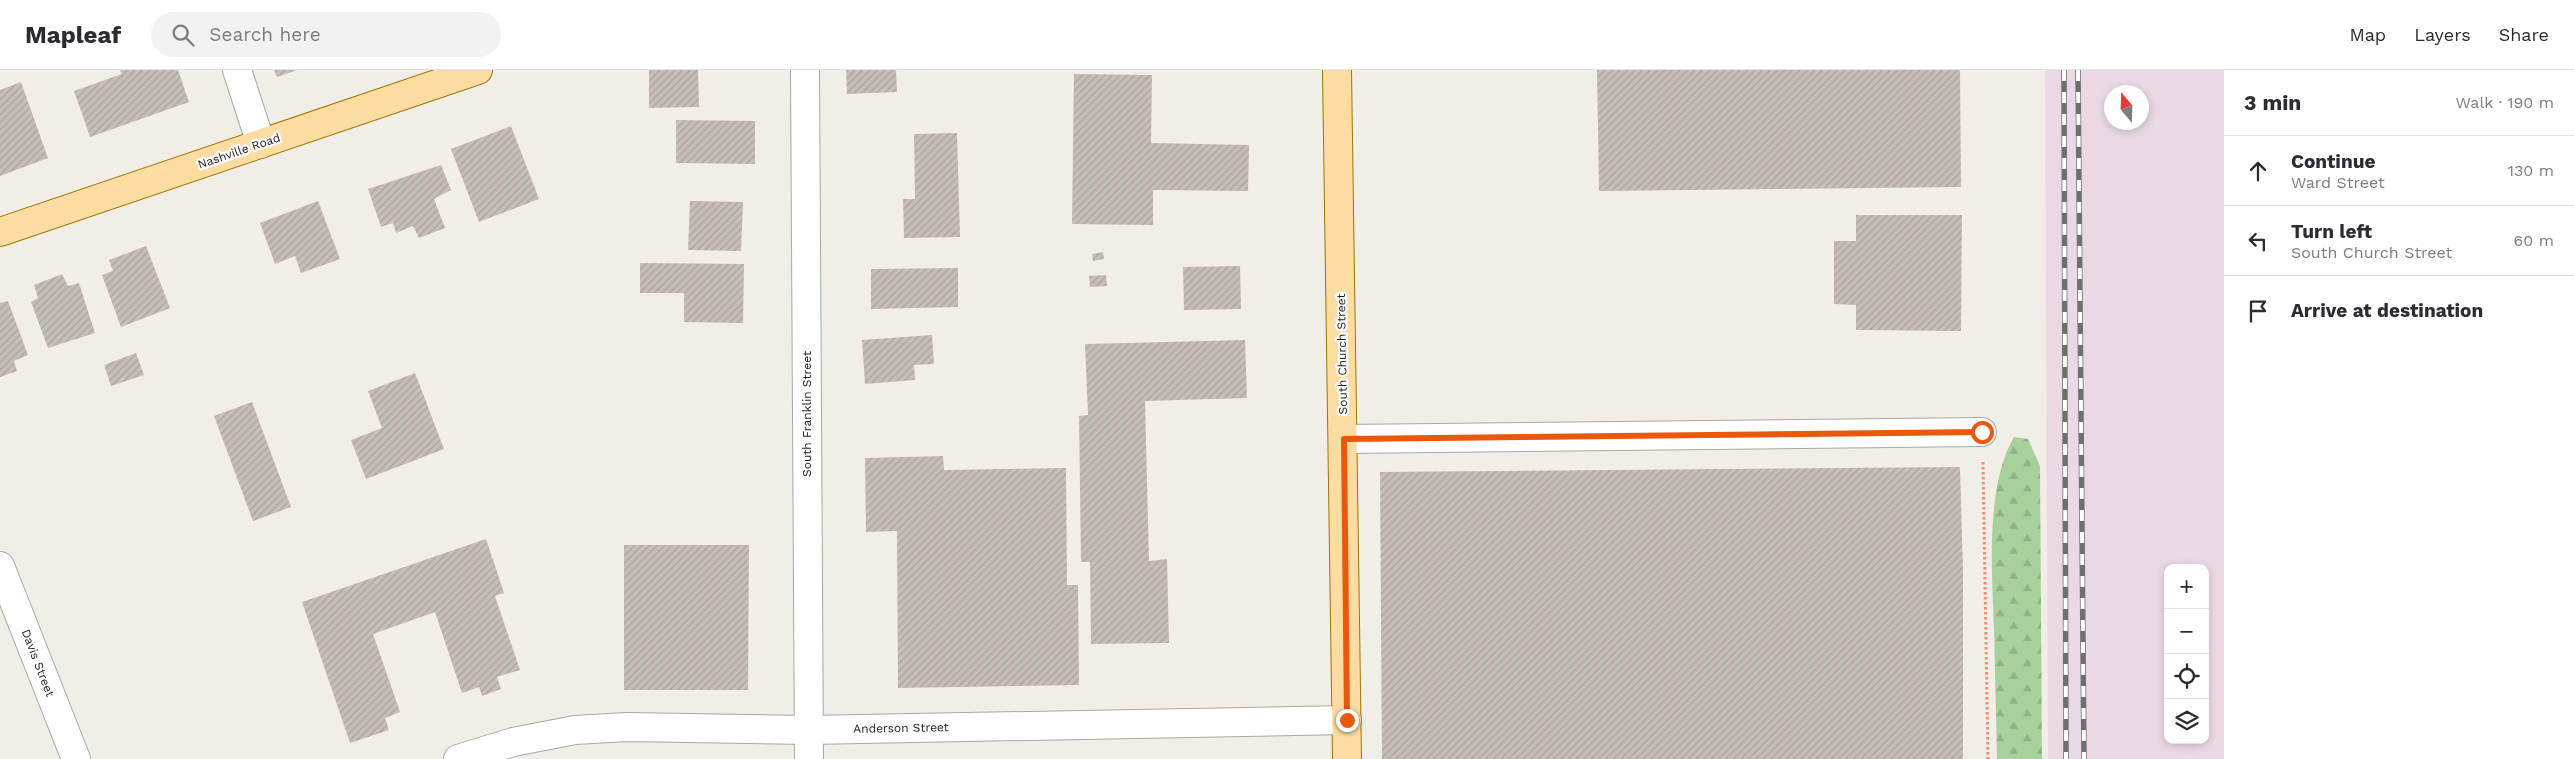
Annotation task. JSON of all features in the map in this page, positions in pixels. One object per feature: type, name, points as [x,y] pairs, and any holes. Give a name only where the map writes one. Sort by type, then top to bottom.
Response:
[{"type":"main road","name":"Nashville Road","points":[[0,232],[478,70]]},
{"type":"main road","name":"South Church Street","points":[[1337,70],[1344,439],[1347,759]]},
{"type":"street","points":[[236,70],[261,144]]},
{"type":"street","name":"South Franklin Street","points":[[805,70],[809,759]]},
{"type":"street","points":[[1344,439],[1982,432]]},
{"type":"street","name":"Davis Street","points":[[0,566],[76,759]]},
{"type":"street","name":"Anderson Street","points":[[458,759],[513,742],[575,730],[627,727],[809,730],[1347,720]]},
{"type":"path","points":[[1982,432],[1988,759]]},
{"type":"shaded area","points":[[2045,70],[2224,70],[2224,759],[2048,759]]},
{"type":"green space","points":[[2014,437],[2028,439],[2040,466],[2042,759],[1997,759],[1992,530],[1998,480]]},
{"type":"building","points":[[120,70],[178,70],[189,102],[90,137],[74,91],[122,74]]},
{"type":"building","points":[[274,70],[297,70],[277,77]]},
{"type":"building","points":[[649,70],[698,70],[699,107],[649,108]]},
{"type":"building","points":[[846,70],[896,70],[897,92],[847,94]]},
{"type":"building","points":[[1597,70],[1960,70],[1961,187],[1599,191]]},
{"type":"building","points":[[1074,74],[1152,75],[1151,143],[1249,145],[1248,191],[1153,190],[1153,225],[1072,224]]},
{"type":"building","points":[[21,82],[48,158],[0,176],[0,90]]},
{"type":"building","points":[[676,120],[755,121],[755,164],[676,163]]},
{"type":"building","points":[[511,126],[539,199],[479,222],[451,149]]},
{"type":"building","points":[[957,133],[960,237],[904,238],[903,199],[915,199],[914,134]]},
{"type":"building","points":[[441,165],[451,190],[434,199],[445,228],[419,238],[413,226],[396,233],[393,223],[381,227],[368,189]]},
{"type":"building","points":[[318,201],[340,259],[301,273],[295,256],[275,264],[260,223]]},
{"type":"building","points":[[690,201],[743,202],[741,251],[688,250]]},
{"type":"building","points":[[1856,215],[1962,215],[1961,331],[1856,330],[1856,305],[1834,304],[1834,241],[1856,241]]},
{"type":"building","points":[[146,246],[170,308],[121,327],[102,275],[113,271],[109,260]]},
{"type":"building","points":[[1103,252],[1104,259],[1093,261],[1092,254]]},
{"type":"building","points":[[640,263],[744,264],[743,323],[684,322],[684,293],[640,293]]},
{"type":"building","points":[[1240,266],[1241,309],[1184,310],[1183,267]]},
{"type":"building","points":[[958,268],[958,307],[871,309],[871,269]]},
{"type":"building","points":[[62,274],[68,286],[79,283],[95,333],[48,348],[31,302],[38,298],[34,285]]},
{"type":"building","points":[[1106,275],[1107,286],[1090,287],[1089,276]]},
{"type":"building","points":[[8,301],[28,355],[14,361],[17,371],[0,377],[0,303]]},
{"type":"building","points":[[932,335],[934,364],[914,365],[915,380],[865,384],[862,340]]},
{"type":"building","points":[[1245,340],[1247,398],[1145,401],[1149,561],[1167,559],[1169,643],[1091,644],[1090,562],[1081,562],[1079,416],[1088,415],[1085,344]]},
{"type":"building","points":[[136,353],[144,375],[111,386],[104,365]]},
{"type":"building","points":[[415,373],[444,449],[366,479],[351,440],[382,428],[368,391]]},
{"type":"building","points":[[252,402],[291,507],[253,521],[214,416]]},
{"type":"building","points":[[943,456],[944,470],[1066,468],[1067,585],[1078,585],[1079,685],[898,688],[897,531],[866,532],[865,458]]},
{"type":"building","points":[[1960,467],[1963,570],[1963,759],[1382,759],[1380,472]]},
{"type":"building","points":[[486,539],[504,593],[495,596],[520,670],[497,677],[501,689],[482,696],[479,687],[462,693],[435,612],[373,634],[400,712],[385,718],[389,730],[350,743],[302,602]]},
{"type":"building","points":[[624,545],[749,545],[748,690],[624,690]]},
{"type":"railway","points":[[2064,70],[2066,759]]},
{"type":"railway","points":[[2078,70],[2084,759]]},
{"type":"route","points":[[1347,720],[1344,439],[1982,432]]}]
